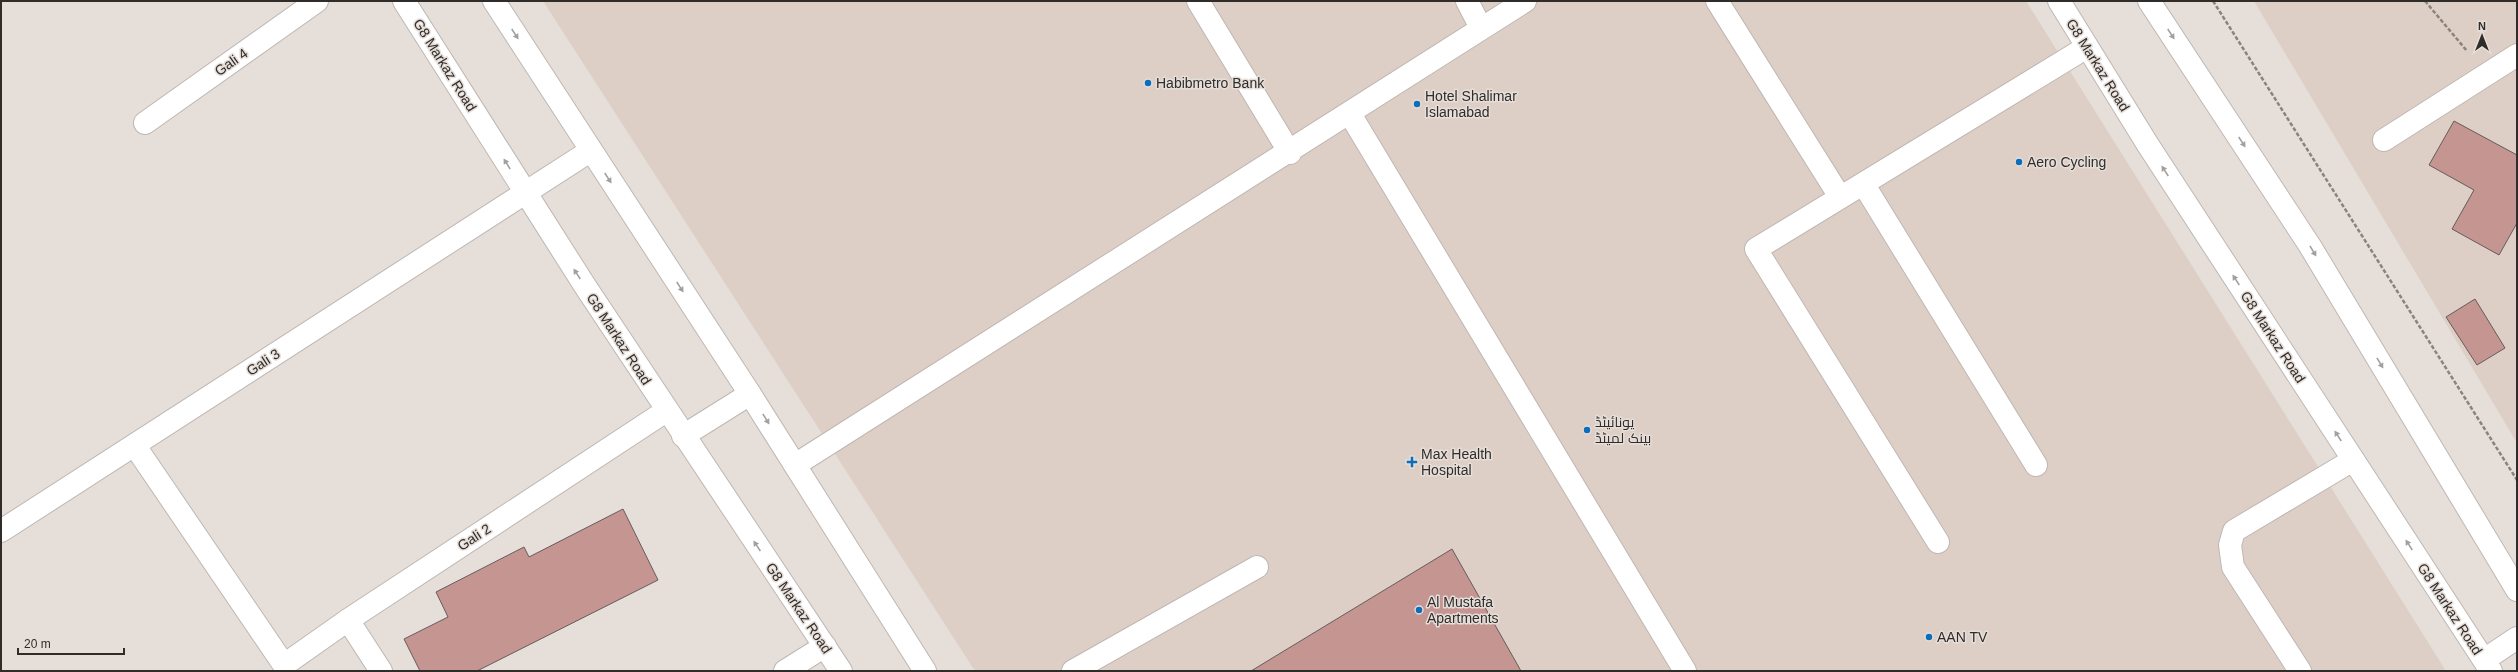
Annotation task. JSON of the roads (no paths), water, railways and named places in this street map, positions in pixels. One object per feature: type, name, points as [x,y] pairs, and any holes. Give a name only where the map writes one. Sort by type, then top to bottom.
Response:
[{"type":"street","name":"Gali 4","points":[[145,123],[317,1]]},
{"type":"street","name":"G8 Markaz Road","points":[[404,1],[666,411],[841,671]]},
{"type":"street","points":[[494,1],[590,151],[750,394],[925,671]]},
{"type":"street","points":[[1198,1],[1290,152]]},
{"type":"street","points":[[1467,1],[1482,28]]},
{"type":"street","points":[[795,465],[1350,114],[1525,1]]},
{"type":"street","points":[[1718,1],[1840,197]]},
{"type":"street","name":"G8 Markaz Road","points":[[2059,1],[2152,152],[2488,665]]},
{"type":"street","points":[[2149,1],[2310,246],[2517,590]]},
{"type":"street","points":[[1938,542],[1756,249],[1840,197],[1864,185],[2088,47]]},
{"type":"street","points":[[2384,140],[2486,74],[2517,56]]},
{"type":"street","points":[[1350,114],[1685,671]]},
{"type":"street","name":"Gali 3","points":[[1,531],[135,446],[524,191],[590,151]]},
{"type":"street","points":[[1864,185],[2036,465]]},
{"type":"street","points":[[683,436],[750,394]]},
{"type":"street","name":"Gali 2","points":[[135,446],[284,665],[348,620],[666,411]]},
{"type":"street","points":[[2300,671],[2234,567],[2230,545],[2234,531],[2353,460]]},
{"type":"street","points":[[1072,671],[1257,567]]},
{"type":"street","points":[[348,620],[382,671]]},
{"type":"street","points":[[2488,665],[2517,638]]},
{"type":"street","points":[[785,671],[825,646]]},
{"type":"place","name":"Habibmetro Bank","points":[[1148,83]]},
{"type":"place","name":"Hotel Shalimar Islamabad","points":[[1417,104]]},
{"type":"place","name":"Aero Cycling","points":[[2019,162]]},
{"type":"place","name":"یونائیٹڈ بینک لمیٹڈ","points":[[1587,430]]},
{"type":"place","name":"Max Health Hospital","points":[[1412,462]]},
{"type":"place","name":"Al Mustafa Apartments","points":[[1419,610]]},
{"type":"place","name":"AAN TV","points":[[1929,637]]}]
